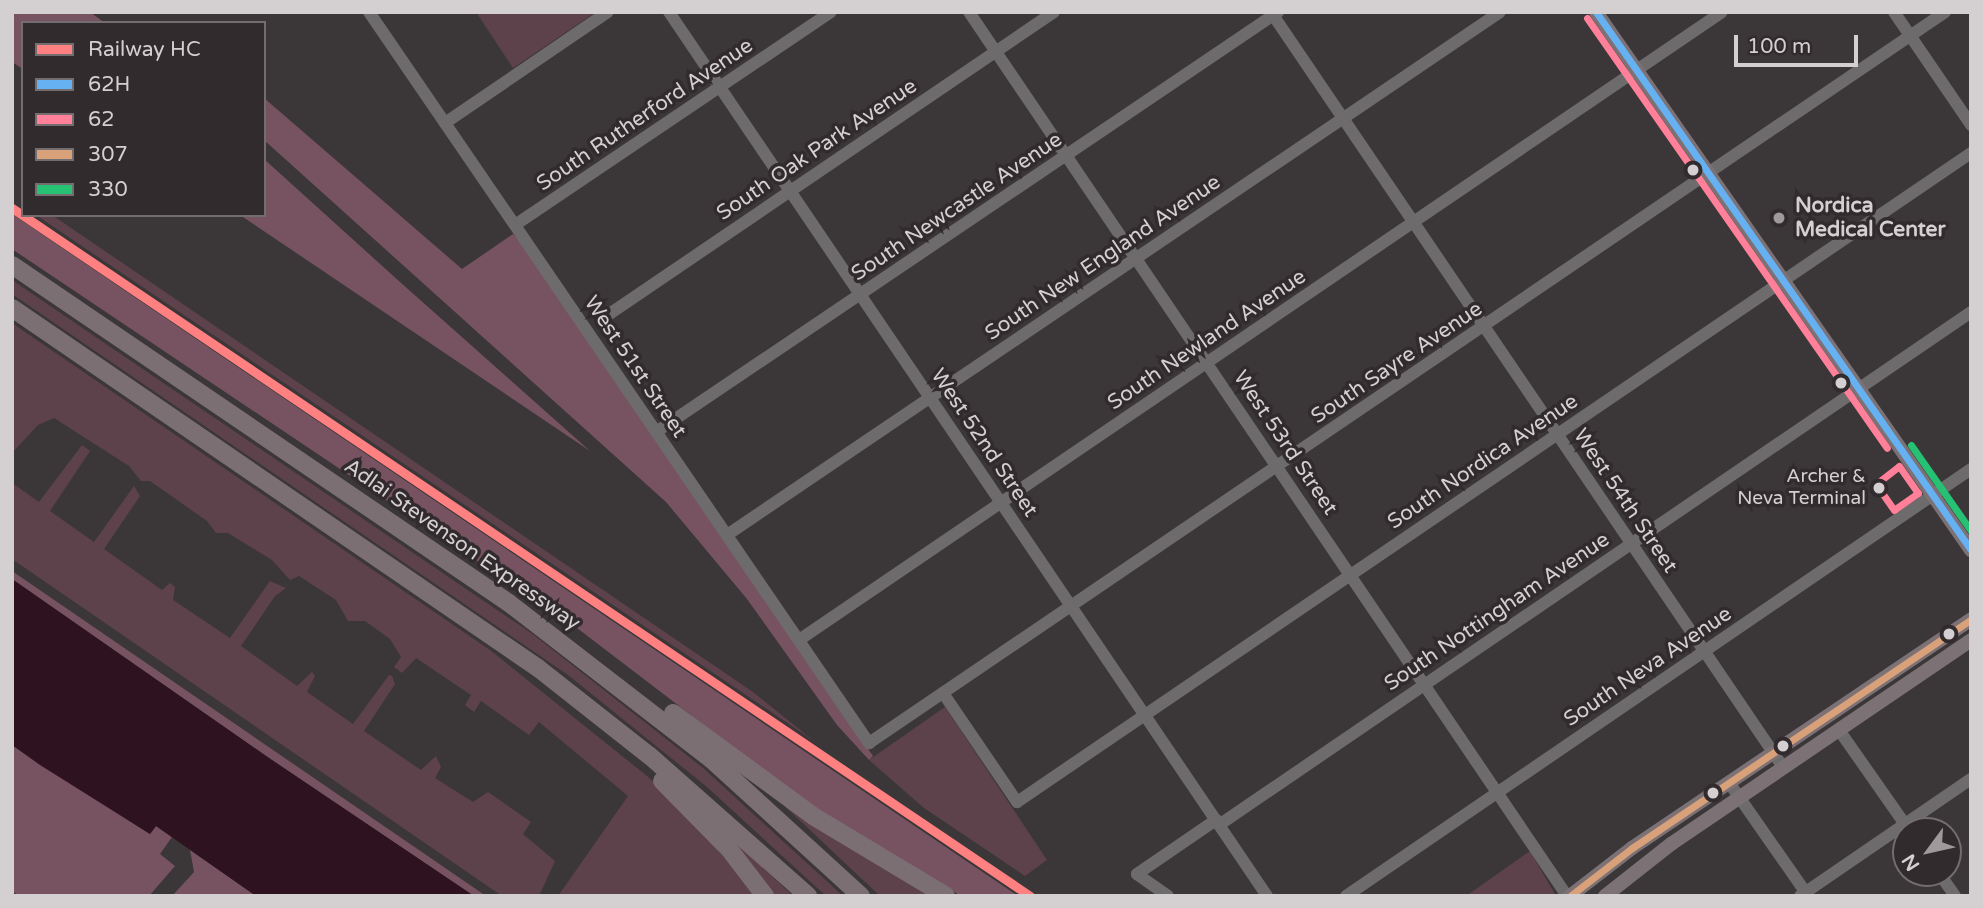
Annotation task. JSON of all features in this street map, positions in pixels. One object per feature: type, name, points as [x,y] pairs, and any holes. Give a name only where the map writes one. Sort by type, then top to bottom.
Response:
[{"type":"highway","name":"Adlai Stevenson Expressway","points":[[12,265],[509,603],[702,751],[861,896]]},
{"type":"highway","points":[[12,308],[538,668],[650,755],[808,896]]},
{"type":"highway","points":[[509,603],[591,649],[813,816],[946,896]]},
{"type":"highway","points":[[538,668],[678,795],[729,849],[765,896]]},
{"type":"main road","points":[[1596,12],[1971,550]]},
{"type":"main road","points":[[1569,896],[1632,848],[1971,619]]},
{"type":"main road","points":[[1605,896],[1738,797],[1971,640]]},
{"type":"street","points":[[445,123],[608,12]]},
{"type":"street","name":"West 52nd Street","points":[[669,12],[1267,896]]},
{"type":"street","name":"South Rutherford Avenue","points":[[515,225],[831,12]]},
{"type":"street","name":"West 53rd Street","points":[[969,12],[1569,896]]},
{"type":"street","name":"South Oak Park Avenue","points":[[602,318],[1054,12]]},
{"type":"street","name":"South New England Avenue","points":[[727,535],[1500,12]]},
{"type":"street","name":"South Newland Avenue","points":[[799,640],[1722,12]]},
{"type":"street","points":[[1894,12],[1971,125]]},
{"type":"street","name":"South Sayre Avenue","points":[[869,743],[1278,468],[1945,12]]},
{"type":"street","name":"West 54th Street","points":[[1274,13],[1783,767]]},
{"type":"street","name":"South Newcastle Avenue","points":[[656,432],[1067,156],[1274,13]]},
{"type":"street","name":"West 51st Street","points":[[376,15],[445,123],[869,743]]},
{"type":"street","name":"South Nordica Avenue","points":[[943,693],[1017,802],[1971,153]]},
{"type":"street","name":"South Nottingham Avenue","points":[[1167,896],[1137,874],[1425,684],[1971,312]]},
{"type":"street","name":"South Neva Avenue","points":[[1346,896],[1971,469]]},
{"type":"street","points":[[1839,730],[1899,817]]},
{"type":"street","points":[[1921,817],[1971,779]]},
{"type":"street","points":[[1730,784],[1804,895],[1892,838]]},
{"type":"shaded area","points":[[12,12],[90,12],[102,21],[21,21],[21,68],[12,62]]},
{"type":"shaded area","points":[[476,12],[596,12],[513,68]]},
{"type":"shaded area","points":[[266,100],[462,269],[513,234],[524,245],[873,756],[869,760],[837,725],[747,599],[666,502],[266,142]]},
{"type":"shaded area","points":[[266,161],[400,282],[590,451],[243,217],[266,217]]},
{"type":"shaded area","points":[[12,214],[1018,896],[961,896],[814,809],[577,628],[12,249]]},
{"type":"shaded area","points":[[39,217],[55,217],[753,692],[814,741]]},
{"type":"shaded area","points":[[12,280],[534,635],[703,768],[843,896],[826,896],[707,787],[568,675],[12,294]]},
{"type":"shaded area","points":[[12,323],[490,650],[647,776],[706,835],[755,896],[558,896],[628,796],[539,722],[529,735],[481,701],[474,712],[465,705],[471,695],[416,658],[402,673],[394,667],[401,657],[390,639],[365,621],[348,621],[336,600],[299,576],[290,580],[272,560],[228,533],[216,533],[207,521],[150,481],[141,481],[129,466],[54,418],[38,425],[12,453]]},
{"type":"shaded area","points":[[82,445],[90,451],[50,511],[94,542],[134,486],[140,496],[104,549],[162,590],[170,583],[175,587],[173,600],[230,638],[270,581],[286,588],[275,596],[241,646],[297,686],[312,672],[315,676],[307,692],[353,724],[389,675],[392,676],[395,684],[364,731],[421,770],[436,756],[441,767],[435,778],[473,802],[488,792],[531,822],[523,834],[555,861],[539,896],[502,896],[12,559],[12,483],[39,502]]},
{"type":"shaded area","points":[[12,571],[486,896],[474,896],[269,758],[12,579]]},
{"type":"shaded area","points":[[12,579],[269,758],[474,896],[256,896],[156,826],[150,834],[40,765],[12,745]]},
{"type":"shaded area","points":[[945,707],[1047,860],[1025,876],[924,808],[869,760]]},
{"type":"shaded area","points":[[12,745],[150,834],[156,826],[172,837],[160,854],[175,866],[149,896],[19,896],[12,891]]},
{"type":"shaded area","points":[[777,799],[931,896],[880,896]]},
{"type":"shaded area","points":[[731,839],[761,866],[793,896],[772,896]]},
{"type":"shaded area","points":[[190,850],[256,896],[172,896],[194,872]]},
{"type":"shaded area","points":[[1530,851],[1556,896],[1466,896]]},
{"type":"rail line","name":"HC","points":[[12,208],[21,214]]},
{"type":"rail line","name":"HC","points":[[25,217],[1030,896]]},
{"type":"transit line","name":"62H","points":[[1596,12],[1971,550]]},
{"type":"transit line","name":"62","points":[[1587,18],[1887,448]]},
{"type":"transit line","name":"330","points":[[1911,445],[1971,531]]},
{"type":"transit line","name":"62","points":[[1899,466],[1918,493],[1894,510],[1876,484],[1899,466]]},
{"type":"transit line","name":"307","points":[[1570,896],[1632,848],[1971,619]]},
{"type":"place","name":"Nordica Medical Center","points":[[1779,218]]},
{"type":"place","name":"Archer & Neva Terminal","points":[[1879,488]]}]
